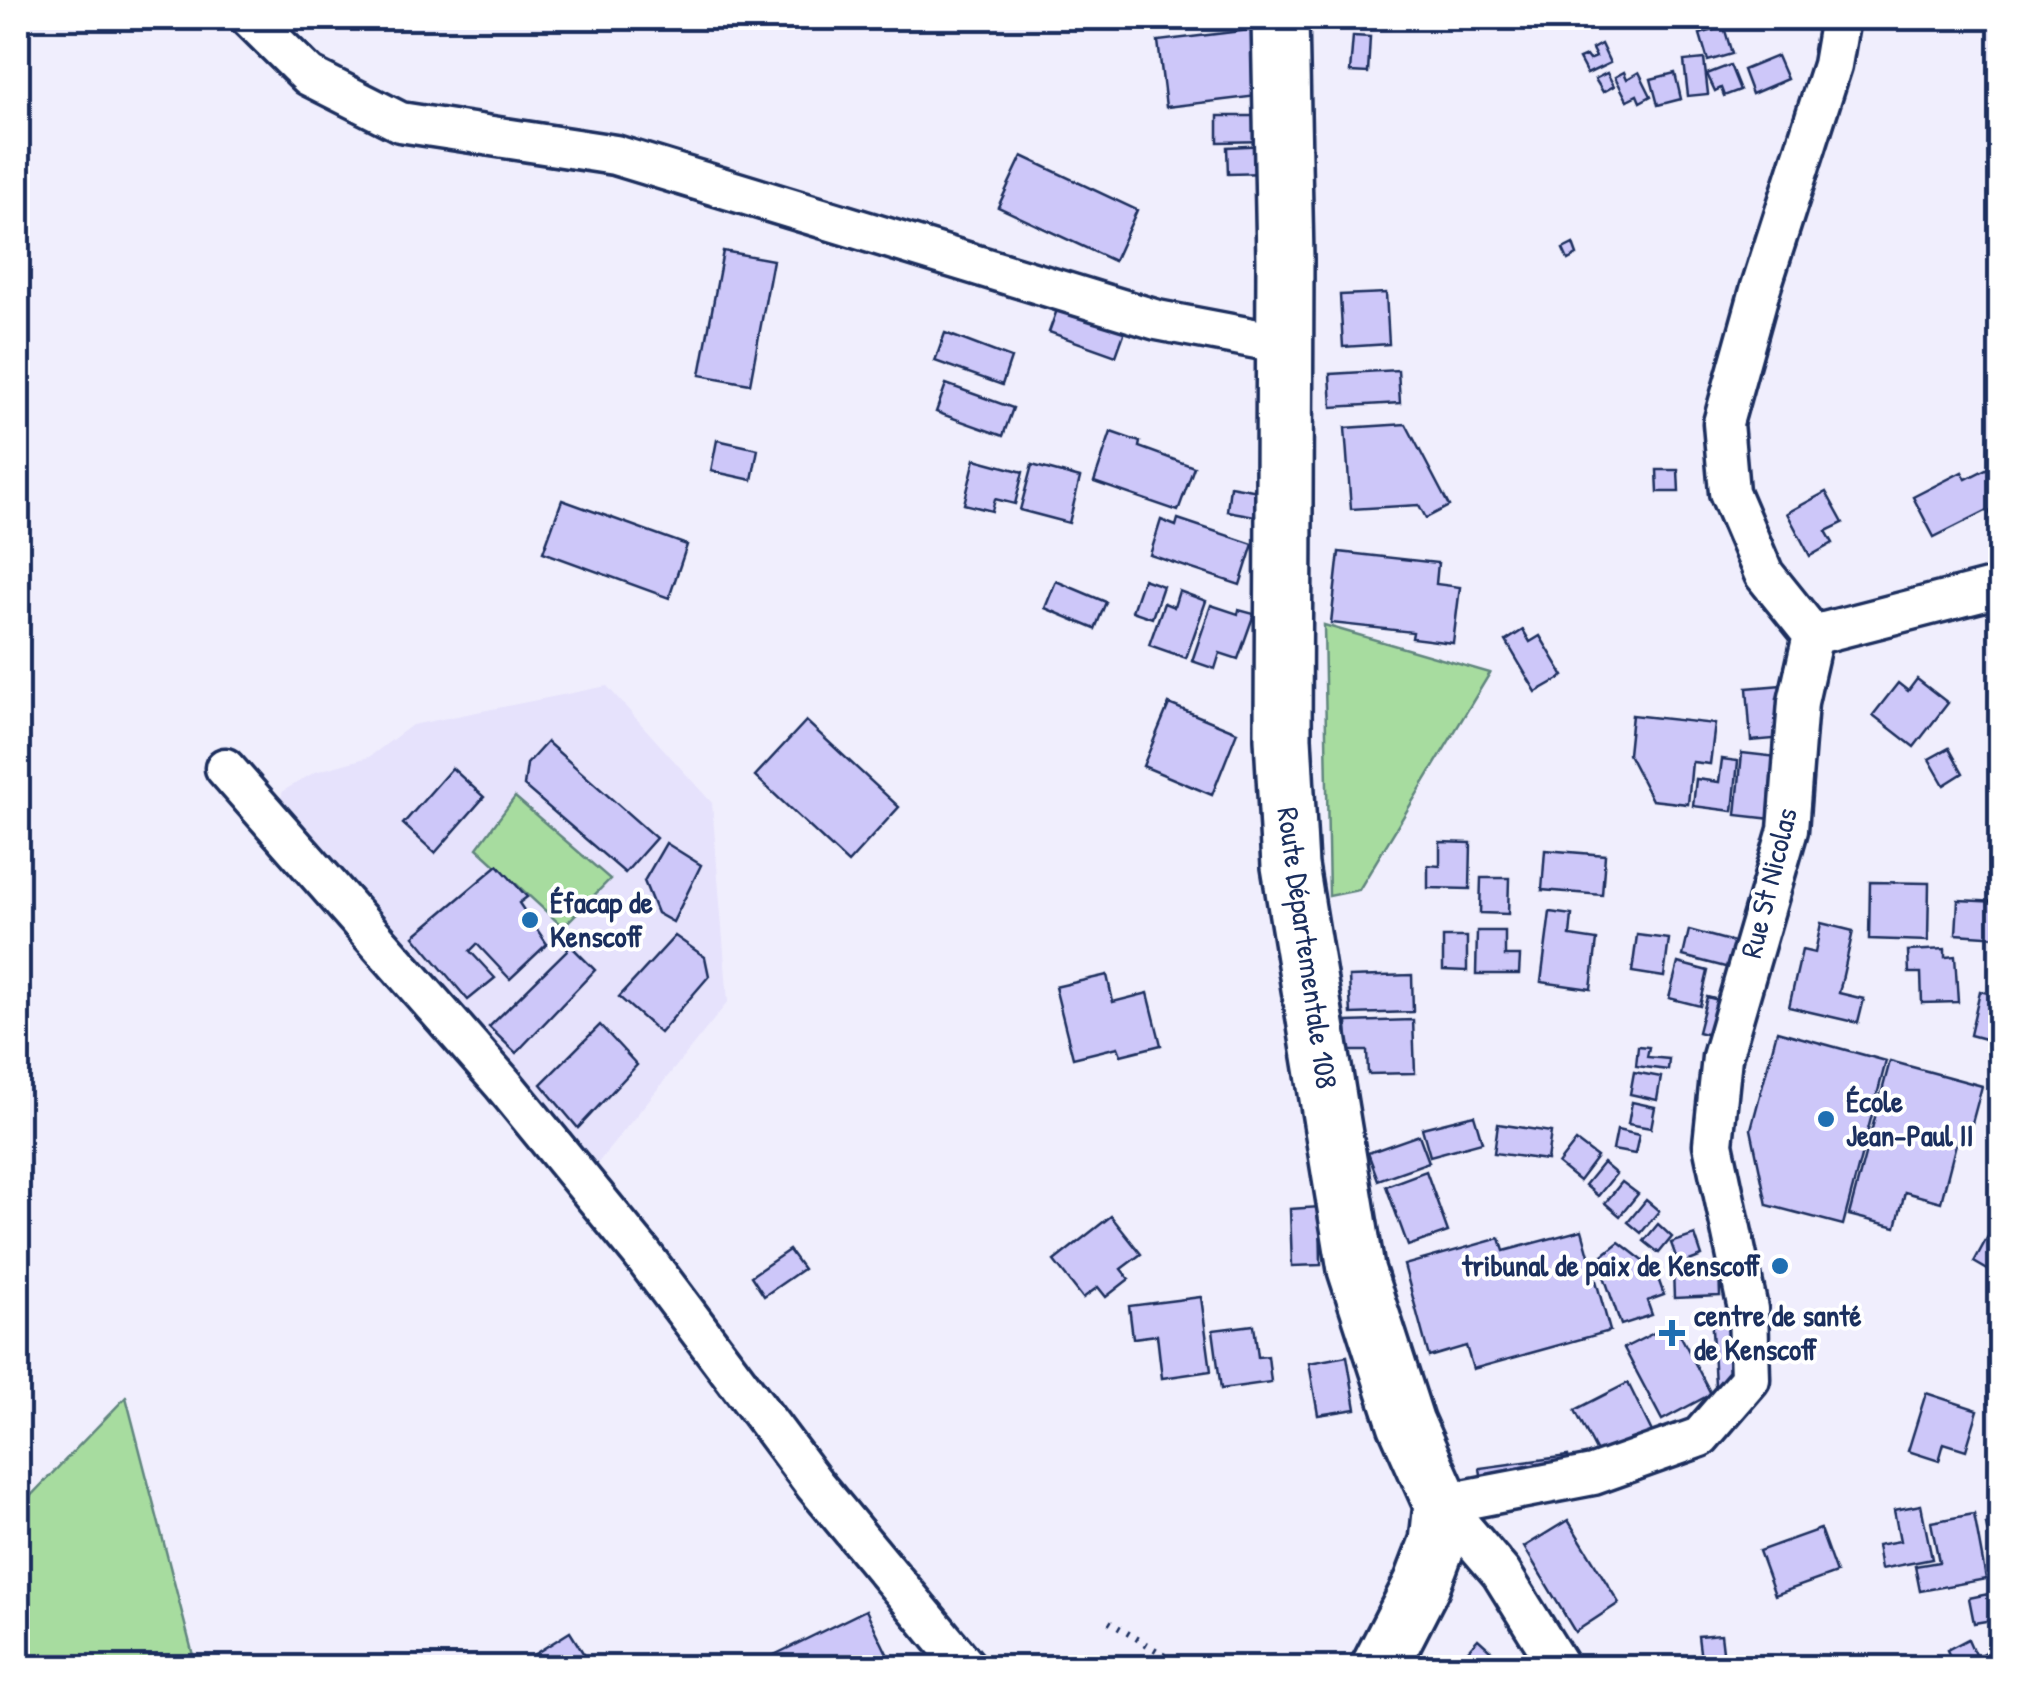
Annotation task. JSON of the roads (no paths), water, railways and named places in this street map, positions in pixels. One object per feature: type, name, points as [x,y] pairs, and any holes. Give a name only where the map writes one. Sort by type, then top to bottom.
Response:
[{"type":"main road","name":"Route Départementale 108","points":[[1280,18],[1284,344],[1282,704],[1290,866],[1356,1268],[1406,1423],[1442,1504]]},
{"type":"main road","points":[[1379,1668],[1422,1584],[1438,1542],[1442,1504]]},
{"type":"street","points":[[250,18],[309,76],[400,122],[615,156],[1156,320],[1284,344]]},
{"type":"street","points":[[1840,18],[1832,65],[1760,290],[1723,424],[1729,492],[1764,574],[1813,635],[2000,586]]},
{"type":"street","name":"Rue St Nicolas","points":[[1442,1504],[1593,1476],[1700,1437],[1750,1379],[1748,1308],[1713,1144],[1722,1057],[1788,830],[1798,702],[1813,635]]},
{"type":"street","points":[[225,768],[503,1084],[642,1254],[815,1485],[968,1668]]},
{"type":"street","points":[[1442,1504],[1502,1574],[1560,1668]]},
{"type":"place","name":"Éfacap de Kenscoff","points":[[530,920]]},
{"type":"place","name":"École Jean-Paul II","points":[[1826,1119]]},
{"type":"place","name":"tribunal de paix de Kenscoff","points":[[1780,1266]]},
{"type":"place","name":"centre de santé de Kenscoff","points":[[1672,1333]]}]
